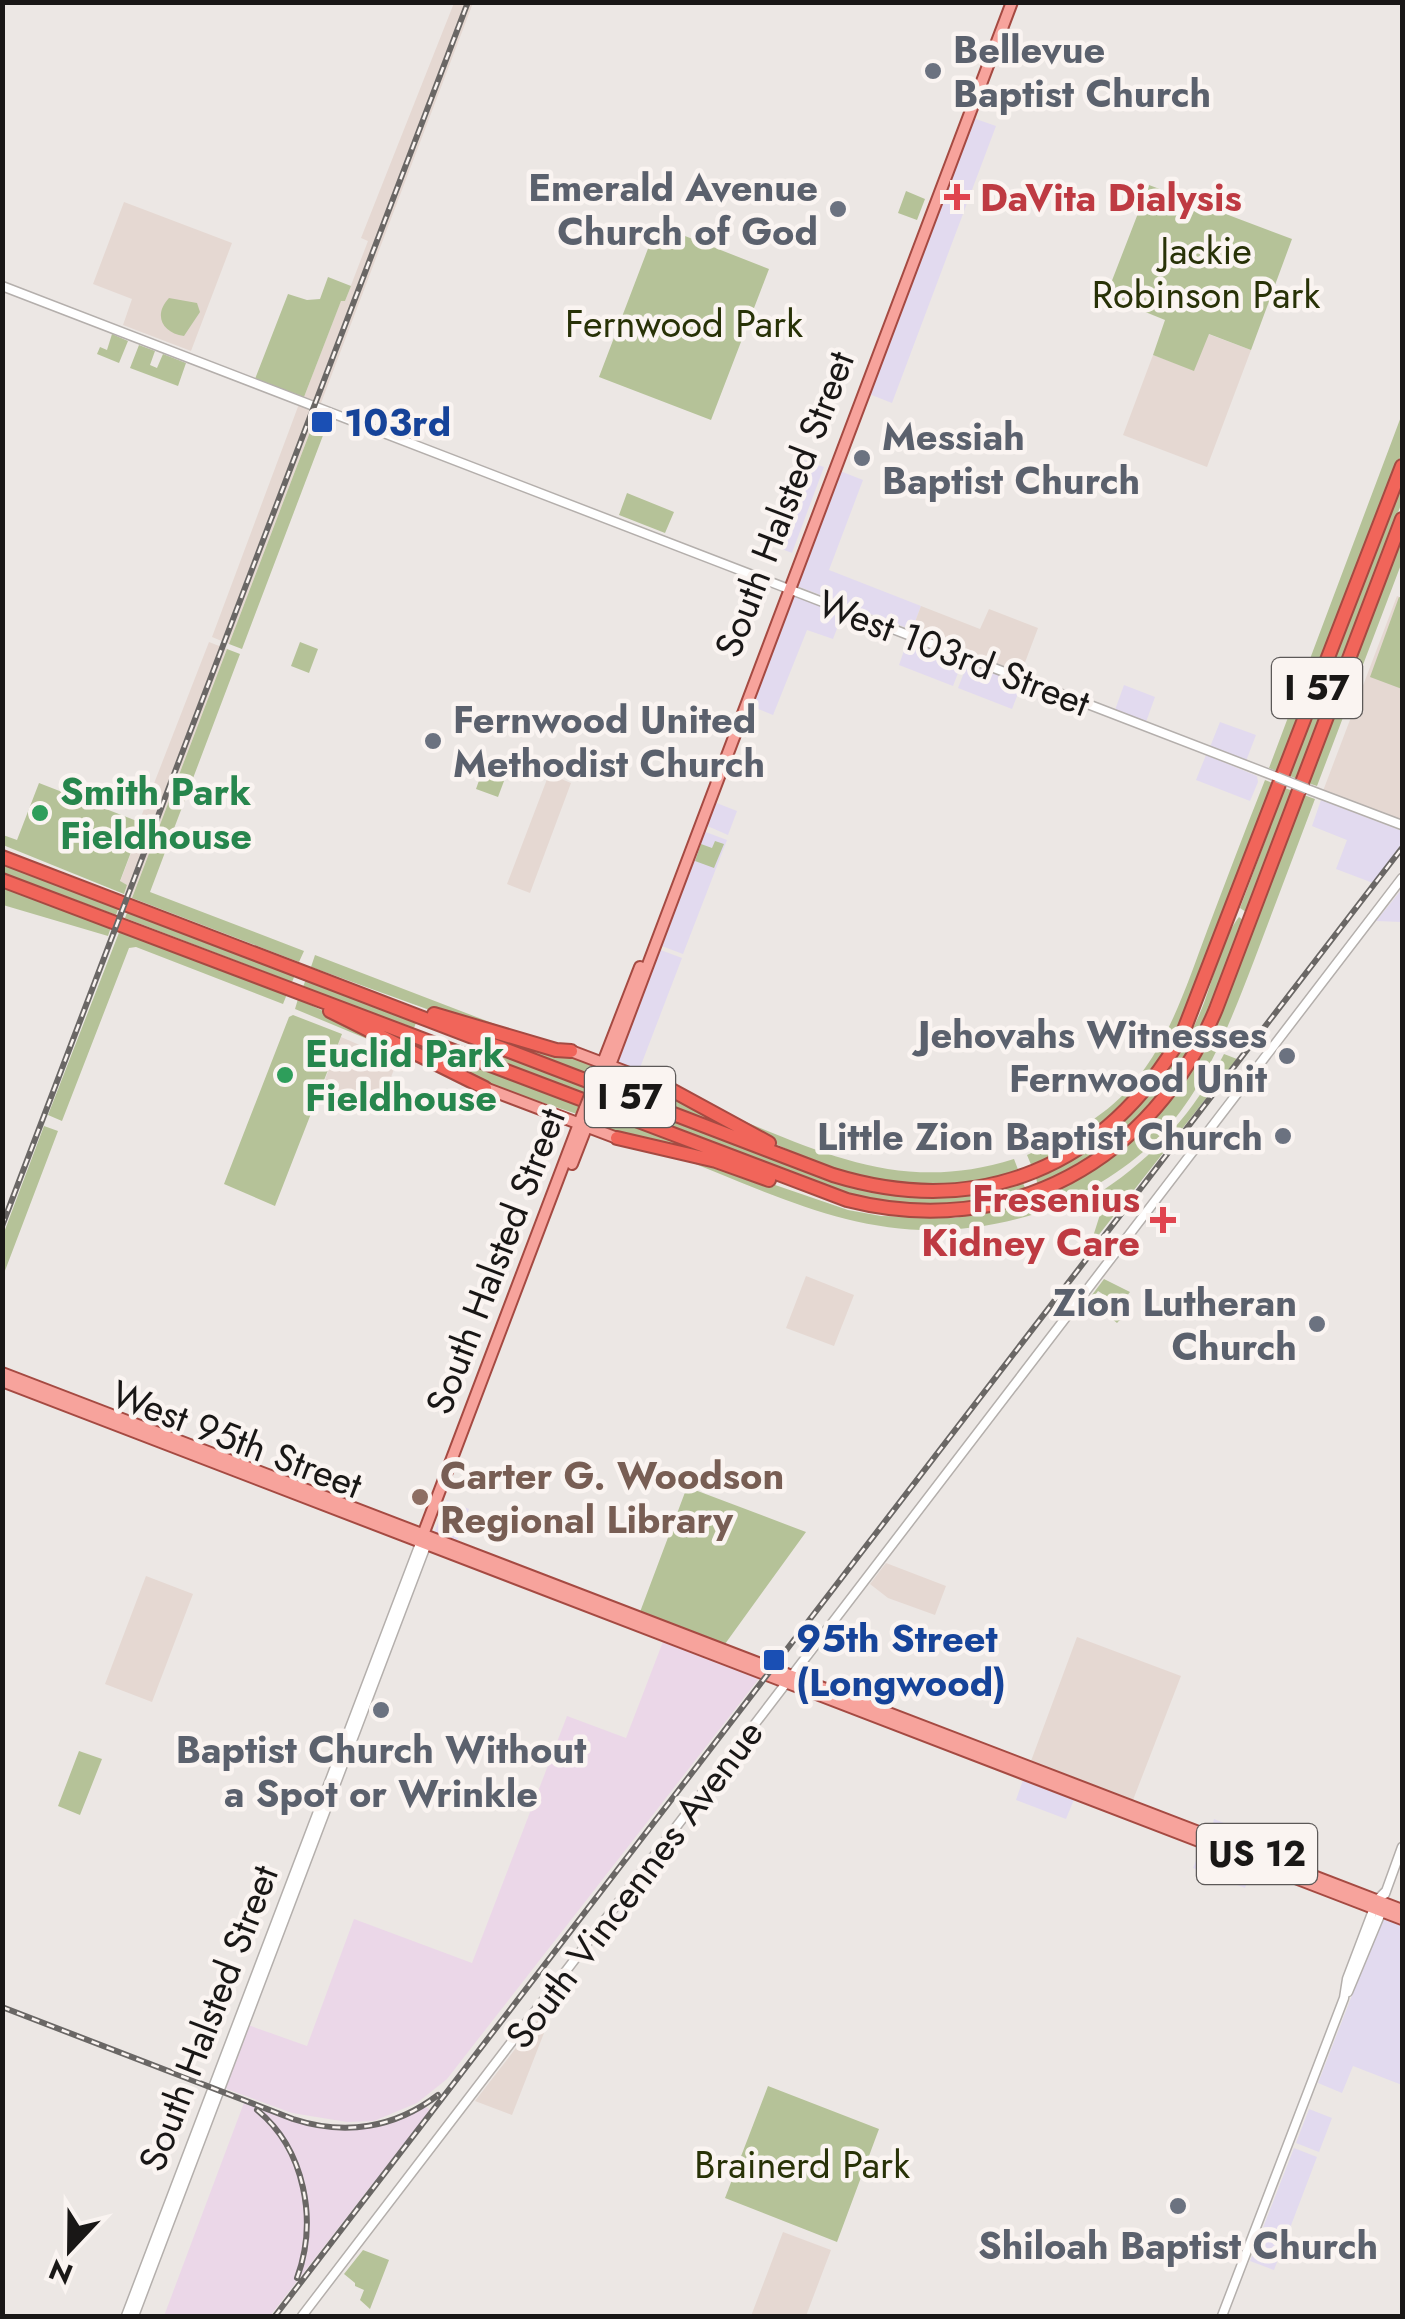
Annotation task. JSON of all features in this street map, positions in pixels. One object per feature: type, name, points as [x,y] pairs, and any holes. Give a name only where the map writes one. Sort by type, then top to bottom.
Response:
[{"type":"highway","name":"I 57","points":[[2,853],[858,1183],[891,1190],[944,1192],[998,1183],[1052,1164],[1116,1122],[1155,1080],[1192,1016],[1402,466]]},
{"type":"highway","name":"I 57","points":[[2,880],[800,1184],[868,1205],[942,1211],[989,1206],[1034,1193],[1109,1152],[1142,1125],[1170,1094],[1195,1056],[1402,519]]},
{"type":"highway","points":[[256,974],[485,1088]]},
{"type":"highway","points":[[317,976],[474,1026],[571,1051]]},
{"type":"highway","points":[[666,1088],[805,1165]]},
{"type":"highway","points":[[617,1138],[716,1161],[846,1206],[868,1205]]},
{"type":"main road","name":"South Halsted Street","points":[[130,2316],[1009,2]]},
{"type":"main road","name":"West 103rd Street","points":[[2,286],[1402,825]]},
{"type":"main road","name":"South Vincennes Avenue","points":[[302,2316],[1402,878]]},
{"type":"main road","points":[[571,1051],[666,1088]]},
{"type":"main road","points":[[485,1088],[617,1138]]},
{"type":"main road","name":"West 95th Street","points":[[2,1373],[425,1539],[1402,1910]]},
{"type":"main road","name":"West 95th Street","points":[[2,1381],[425,1539]]},
{"type":"main road","points":[[1222,2316],[1344,1998],[1347,1979],[1402,1847]]},
{"type":"main road","name":"West 95th Street","points":[[1381,1903],[1402,1919]]},
{"type":"shaded area","points":[[454,3],[473,3],[321,403],[304,397],[368,241],[361,238]]},
{"type":"shaded area","points":[[973,118],[996,126],[892,403],[869,394]]},
{"type":"shaded area","points":[[124,202],[232,243],[191,351],[123,325],[132,299],[93,284]]},
{"type":"shaded area","points":[[1208,334],[1251,350],[1207,467],[1123,435],[1153,355],[1194,370]]},
{"type":"shaded area","points":[[299,404],[318,411],[229,644],[212,637]]},
{"type":"shaded area","points":[[803,460],[824,467],[792,553],[772,545]]},
{"type":"shaded area","points":[[840,471],[863,480],[829,570],[921,606],[912,630],[797,586]]},
{"type":"shaded area","points":[[794,594],[843,613],[833,639],[807,630],[773,715],[751,706]]},
{"type":"shaded area","points":[[1397,596],[1402,598],[1402,821],[1323,791]]},
{"type":"shaded area","points":[[921,606],[980,629],[989,609],[1038,628],[1021,673],[912,630]]},
{"type":"shaded area","points":[[908,639],[963,660],[953,686],[899,665]]},
{"type":"shaded area","points":[[209,642],[227,649],[132,898],[124,894],[127,885],[120,882],[142,824],[139,822]]},
{"type":"shaded area","points":[[968,662],[1022,683],[1012,709],[958,688]]},
{"type":"shaded area","points":[[1124,685],[1155,697],[1146,722],[1115,710]]},
{"type":"shaded area","points":[[1220,722],[1256,735],[1246,761],[1210,747]]},
{"type":"shaded area","points":[[1206,755],[1257,776],[1250,801],[1196,780]]},
{"type":"shaded area","points":[[549,774],[571,783],[530,893],[507,884]]},
{"type":"shaded area","points":[[1321,800],[1402,831],[1402,843],[1373,883],[1336,869],[1347,840],[1312,826]]},
{"type":"shaded area","points":[[714,802],[737,811],[728,835],[705,825]]},
{"type":"shaded area","points":[[703,831],[727,840],[683,954],[659,945]]},
{"type":"shaded area","points":[[1402,889],[1402,922],[1376,921]]},
{"type":"shaded area","points":[[658,949],[682,958],[638,1073],[619,1065],[617,1059]]},
{"type":"shaded area","points":[[341,1037],[397,1061],[380,1107],[323,1085]]},
{"type":"shaded area","points":[[806,1276],[854,1295],[834,1346],[786,1328]]},
{"type":"shaded area","points":[[447,1500],[469,1509],[457,1541],[434,1533]]},
{"type":"shaded area","points":[[886,1563],[946,1586],[935,1615],[888,1598],[870,1584]]},
{"type":"shaded area","points":[[146,1576],[193,1594],[152,1702],[105,1684]]},
{"type":"shaded area","points":[[1077,1637],[1181,1676],[1133,1800],[1031,1761]]},
{"type":"shaded area","points":[[664,1639],[761,1676],[447,2079],[417,2103],[374,2121],[347,2122],[292,2113],[224,2088],[248,2025],[307,2046],[354,1919],[472,1963],[567,1716],[626,1738]]},
{"type":"shaded area","points":[[1024,1777],[1075,1797],[1066,1819],[1016,1800]]},
{"type":"shaded area","points":[[1214,1819],[1247,1832],[1276,1835],[1275,1856],[1211,1832]]},
{"type":"shaded area","points":[[1202,1847],[1253,1867],[1245,1888],[1193,1868]]},
{"type":"shaded area","points":[[1383,1915],[1402,1922],[1402,2085],[1353,2066],[1342,2093],[1318,2083]]},
{"type":"shaded area","points":[[543,2013],[551,2015],[512,2115],[475,2101]]},
{"type":"shaded area","points":[[245,2100],[305,2123],[346,2128],[380,2123],[423,2105],[430,2110],[270,2316],[164,2316]]},
{"type":"shaded area","points":[[1309,2109],[1332,2118],[1319,2152],[1296,2143]]},
{"type":"shaded area","points":[[1294,2148],[1317,2157],[1274,2270],[1250,2261]]},
{"type":"shaded area","points":[[783,2232],[831,2250],[806,2316],[751,2316]]},
{"type":"green space","name":"Jackie Robinson Park","points":[[1149,185],[1292,239],[1251,350],[1209,334],[1194,371],[1153,355],[1165,320],[1106,296]]},
{"type":"green space","points":[[906,191],[925,199],[917,220],[898,213]]},
{"type":"green space","name":"Fernwood Park","points":[[657,225],[769,269],[711,420],[599,377]]},
{"type":"green space","points":[[328,277],[351,286],[345,301],[341,301],[304,397],[255,379],[288,294],[320,299]]},
{"type":"green space","points":[[169,298],[197,303],[200,312],[184,336],[170,331],[162,322],[164,304]]},
{"type":"green space","points":[[112,334],[128,341],[119,363],[97,354],[100,347],[107,350]]},
{"type":"green space","points":[[139,345],[155,351],[150,365],[157,368],[163,354],[186,363],[178,386],[130,368]]},
{"type":"green space","points":[[318,411],[330,417],[242,649],[229,644]]},
{"type":"green space","points":[[1402,414],[1402,452],[1279,772],[1269,768]]},
{"type":"green space","points":[[1402,481],[1402,502],[1297,779],[1290,776]]},
{"type":"green space","points":[[627,493],[674,512],[665,533],[619,515]]},
{"type":"green space","points":[[1402,536],[1402,562],[1317,786],[1308,783]]},
{"type":"green space","points":[[1399,597],[1402,598],[1402,689],[1370,677]]},
{"type":"green space","points":[[300,642],[318,649],[309,673],[291,666]]},
{"type":"green space","points":[[227,649],[240,654],[150,892],[304,951],[299,962],[132,898]]},
{"type":"green space","points":[[482,772],[504,781],[498,797],[476,789]]},
{"type":"green space","points":[[1265,780],[1275,784],[1174,1041],[1139,1092],[1085,1139],[1032,1167],[1027,1155],[1102,1113],[1124,1094],[1152,1057],[1183,995]]},
{"type":"green space","points":[[39,783],[142,823],[120,881],[127,885],[124,894],[3,845],[3,835],[17,840]]},
{"type":"green space","points":[[1285,788],[1293,791],[1246,912],[1240,908]]},
{"type":"green space","points":[[1304,795],[1315,799],[1238,1002],[1203,1077],[1157,1139],[1127,1165],[1047,1209],[1042,1196],[1119,1152],[1148,1126],[1192,1067],[1227,994]]},
{"type":"green space","points":[[715,841],[724,844],[714,868],[695,861],[701,844],[712,848]]},
{"type":"green space","points":[[2,862],[119,907],[116,915],[3,873]]},
{"type":"green space","points":[[2,887],[111,927],[108,936],[3,905]]},
{"type":"green space","points":[[128,910],[295,975],[292,982],[125,918]]},
{"type":"green space","points":[[1239,917],[1243,920],[1217,989],[1167,1085],[1118,1139],[1087,1161],[1038,1186],[1036,1178],[1091,1147],[1138,1108],[1158,1085],[1191,1033]]},
{"type":"green space","points":[[120,930],[287,994],[283,1004],[136,947],[129,948],[62,1121],[48,1115]]},
{"type":"green space","points":[[315,955],[539,1041],[446,1016],[311,967]]},
{"type":"green space","points":[[306,979],[416,1023],[414,1028],[303,987]]},
{"type":"green space","points":[[298,999],[443,1068],[295,1009]]},
{"type":"green space","points":[[293,1015],[342,1034],[275,1206],[224,1184]]},
{"type":"green space","points":[[367,1025],[580,1106],[577,1114],[480,1082]]},
{"type":"green space","points":[[462,1025],[588,1062],[594,1067],[591,1076]]},
{"type":"green space","points":[[494,1052],[587,1087],[584,1095],[491,1058]]},
{"type":"green space","points":[[1224,1054],[1237,1059],[1090,1246],[1104,1202],[1102,1191],[1172,1131],[1200,1095]]},
{"type":"green space","points":[[614,1074],[663,1091],[736,1132],[610,1084]]},
{"type":"green space","points":[[606,1095],[855,1186],[919,1196],[986,1192],[1023,1183],[1026,1190],[973,1203],[914,1206],[854,1197],[603,1102]]},
{"type":"green space","points":[[701,1104],[854,1162],[930,1172],[971,1169],[1014,1159],[1019,1172],[951,1184],[887,1181],[793,1152],[729,1122]]},
{"type":"green space","points":[[599,1113],[714,1157],[597,1124]]},
{"type":"green space","points":[[44,1126],[58,1131],[3,1276],[3,1235]]},
{"type":"green space","points":[[660,1150],[848,1210],[881,1216],[955,1218],[1030,1201],[1035,1214],[982,1226],[934,1230],[887,1227],[799,1205]]},
{"type":"green space","points":[[1104,1279],[1130,1292],[1122,1302],[1130,1309],[1117,1323],[1111,1318],[1120,1305],[1098,1291],[1080,1311]]},
{"type":"green space","points":[[687,1487],[806,1532],[725,1644],[640,1612]]},
{"type":"green space","points":[[79,1751],[102,1759],[80,1815],[58,1806]]},
{"type":"green space","name":"Brainerd Park","points":[[768,2086],[879,2129],[837,2242],[725,2198]]},
{"type":"green space","points":[[363,2250],[389,2260],[370,2309],[360,2300],[364,2290],[344,2274]]},
{"type":"railway","points":[[2,1226],[468,2]]},
{"type":"railway","points":[[275,2316],[1402,848]]},
{"type":"railway","points":[[2,2007],[312,2124],[350,2128],[387,2122],[438,2095]]},
{"type":"railway","points":[[257,2110],[286,2145],[303,2187],[306,2233],[297,2278]]},
{"type":"place","name":"Bellevue Baptist Church","points":[[933,71]]},
{"type":"place","name":"DaVita Dialysis","points":[[957,197]]},
{"type":"place","name":"Emerald Avenue Church of God","points":[[838,209]]},
{"type":"place","name":"103rd","points":[[322,422]]},
{"type":"place","name":"Messiah Baptist Church","points":[[862,458]]},
{"type":"place","name":"Fernwood United Methodist Church","points":[[433,741]]},
{"type":"place","name":"Smith Park Fieldhouse","points":[[40,813]]},
{"type":"place","name":"Jehovahs Witnesses Fernwood Unit","points":[[1287,1056]]},
{"type":"place","name":"Euclid Park Fieldhouse","points":[[285,1075]]},
{"type":"place","name":"Little Zion Baptist Church","points":[[1283,1136]]},
{"type":"place","name":"Fresenius Kidney Care","points":[[1163,1220]]},
{"type":"place","name":"Zion Lutheran Church","points":[[1317,1324]]},
{"type":"place","name":"Carter G. Woodson Regional Library","points":[[420,1497]]},
{"type":"place","name":"95th Street (Longwood)","points":[[774,1660]]},
{"type":"place","name":"Baptist Church Without a Spot or Wrinkle","points":[[381,1710]]},
{"type":"place","name":"Shiloah Baptist Church","points":[[1178,2206]]}]
